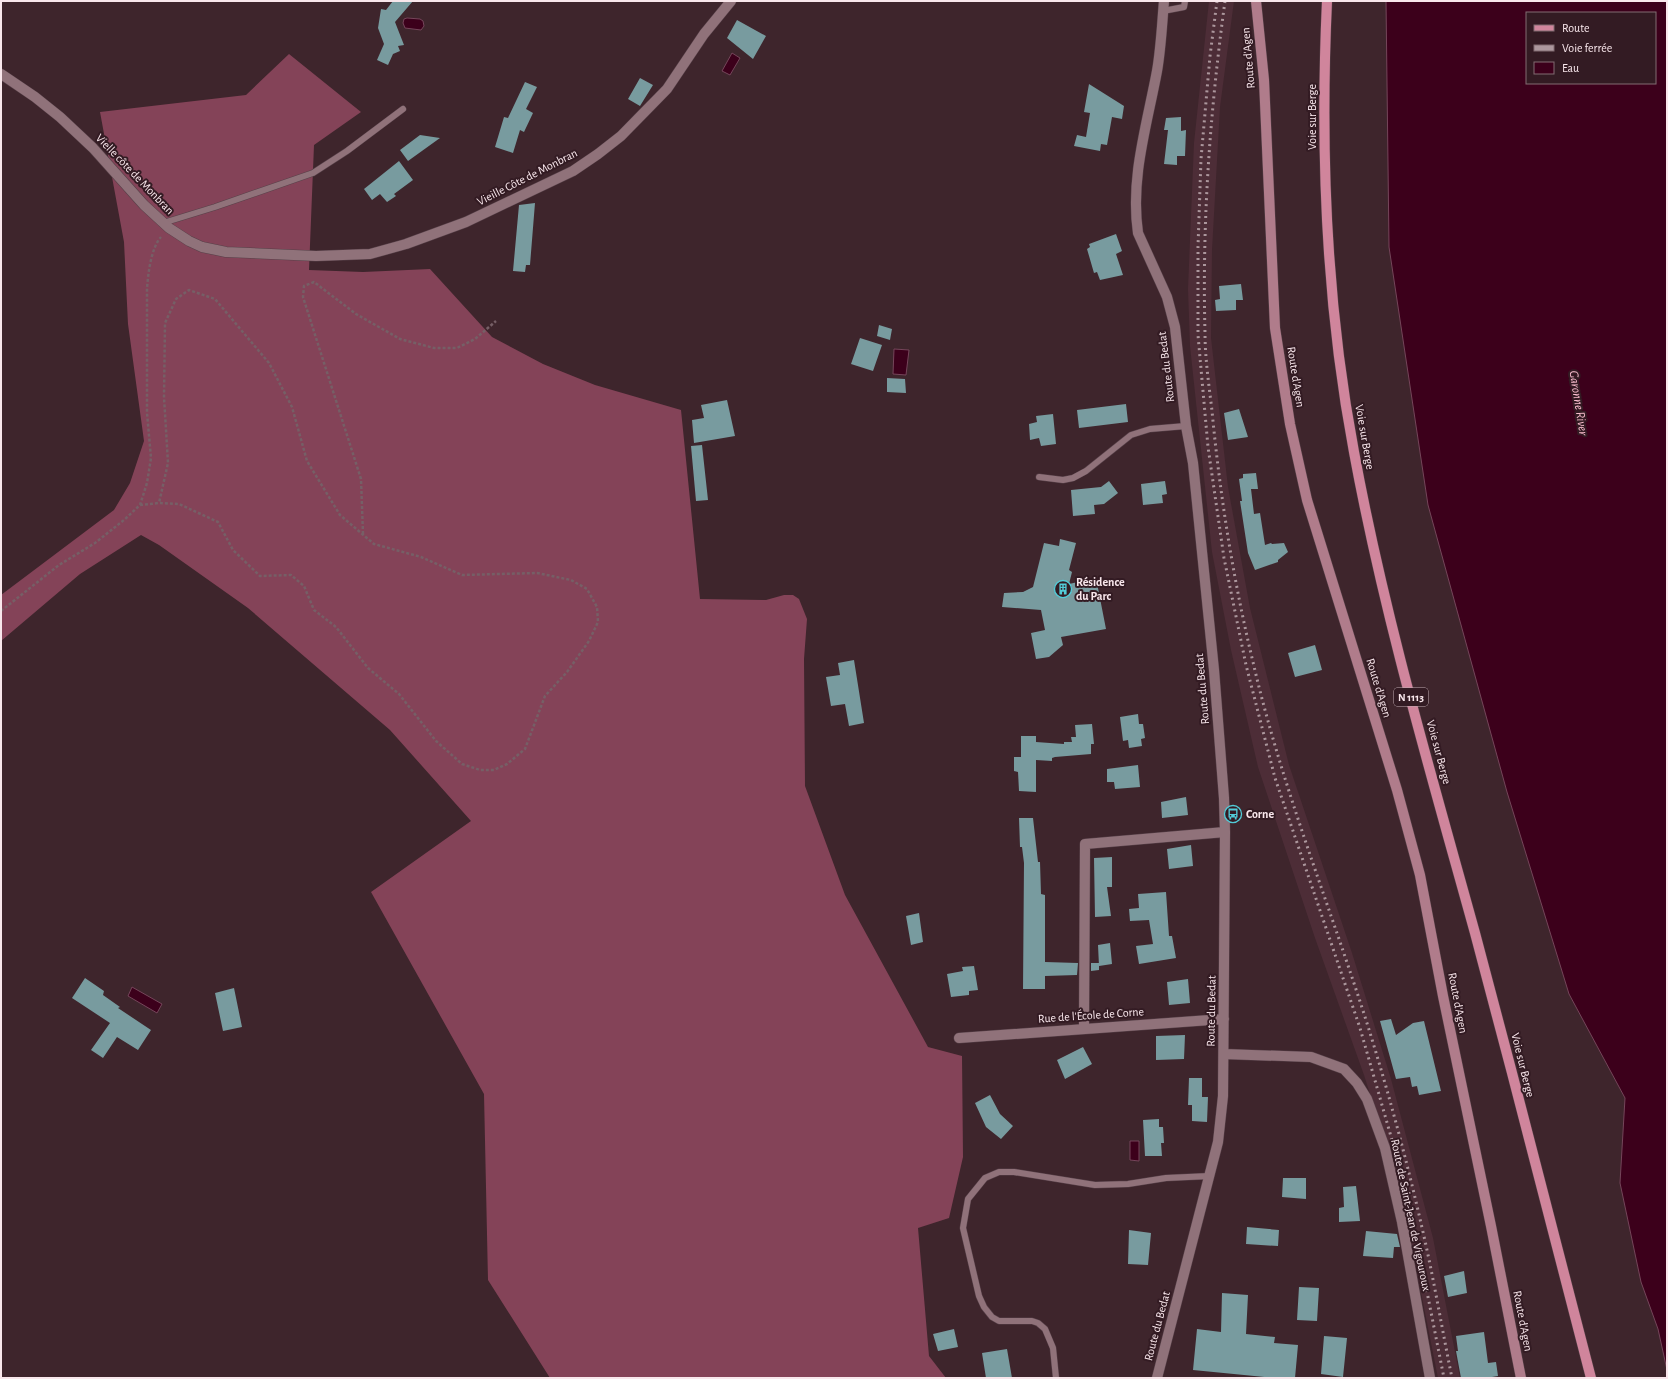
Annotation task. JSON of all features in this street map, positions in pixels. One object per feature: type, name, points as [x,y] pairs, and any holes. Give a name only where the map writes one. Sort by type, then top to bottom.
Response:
[{"type":"main road","name":"Route d'Agen","points":[[1256,1],[1264,80],[1275,328],[1290,424],[1307,500],[1397,790],[1420,875],[1520,1378]]},
{"type":"main road","name":"Voie sur Berge","points":[[1327,1],[1324,56],[1325,196],[1335,325],[1354,452],[1389,616],[1492,997],[1591,1378]]},
{"type":"street","name":"Vieille Côte de Monbran","points":[[316,256],[370,254],[406,244],[466,222],[573,171],[621,136],[667,89],[704,34],[731,1]]},
{"type":"street","name":"Route du Bedat","points":[[1157,1378],[1218,1142],[1223,1096],[1224,1054],[1224,798],[1213,663],[1193,462],[1186,426],[1174,327],[1167,297],[1138,233],[1137,225],[1136,187],[1138,169],[1157,70],[1163,6]]},
{"type":"street","name":"Vielle côte de Monbran","points":[[1,74],[36,97],[60,117],[93,148],[144,205],[166,226],[202,247],[226,252],[316,256]]},
{"type":"street","points":[[1084,1028],[1085,844],[1224,832]]},
{"type":"street","name":"Rue de l'École de Corne","points":[[959,1038],[1224,1019]]},
{"type":"street","name":"Route de Saint-Jean de Vigouroux","points":[[1224,1054],[1311,1057],[1344,1069],[1358,1083],[1366,1099],[1385,1148],[1402,1222],[1430,1378]]},
{"type":"lane","points":[[1163,6],[1184,7],[1185,1]]},
{"type":"lane","points":[[166,226],[215,207],[313,173],[347,151],[403,109]]},
{"type":"lane","points":[[1039,477],[1063,480],[1073,478],[1086,472],[1131,435],[1150,429],[1186,426]]},
{"type":"lane","points":[[1056,1378],[1053,1348],[1045,1329],[1038,1323],[1032,1321],[999,1320],[992,1317],[984,1307],[979,1296],[963,1228],[968,1199],[985,1178],[999,1172],[1014,1172],[1095,1185],[1128,1184],[1166,1178],[1210,1176]]},
{"type":"path","points":[[1,611],[59,565],[124,520],[140,505],[147,483],[151,458],[147,413],[146,344],[148,276],[157,242],[166,226]]},
{"type":"path","points":[[363,535],[361,479],[303,297],[304,286],[314,282],[356,314],[400,339],[434,348],[457,348],[475,339],[496,321]]},
{"type":"path","points":[[140,505],[158,503],[179,504],[218,522],[233,550],[260,576],[292,575],[304,586],[314,610],[336,627],[368,668],[399,694],[436,741],[462,764],[480,770],[494,770],[507,764],[525,749],[545,696],[567,672],[589,641],[598,622],[597,607],[587,589],[571,580],[537,573],[462,575],[421,557],[374,544],[340,515],[307,461],[292,408],[269,363],[215,298],[189,290],[176,299],[165,323],[164,396],[168,463],[158,503]]},
{"type":"shaded area","points":[[1209,1],[1234,1],[1220,107],[1212,250],[1211,338],[1228,487],[1250,608],[1289,765],[1352,953],[1391,1079],[1433,1238],[1460,1378],[1438,1378],[1415,1262],[1392,1163],[1364,1075],[1315,938],[1258,767],[1231,650],[1212,552],[1190,346],[1188,289],[1194,143]]},
{"type":"shaded area","points":[[289,54],[361,112],[314,145],[309,270],[363,272],[430,269],[492,337],[543,364],[595,385],[681,410],[700,599],[766,600],[784,595],[793,595],[799,599],[807,619],[804,659],[805,786],[845,895],[928,1047],[962,1056],[963,1157],[949,1218],[918,1228],[929,1356],[946,1378],[550,1378],[488,1280],[484,1094],[371,892],[471,821],[390,730],[248,608],[159,545],[141,535],[80,574],[1,641],[1,595],[114,510],[130,483],[144,441],[128,324],[124,242],[100,112],[246,95]]},
{"type":"water","name":"Garonne River","points":[[1386,1],[1667,1],[1667,1370],[1658,1329],[1641,1282],[1620,1183],[1625,1098],[1569,994],[1507,792],[1428,505],[1389,247]]},
{"type":"water","points":[[404,19],[420,19],[423,21],[424,26],[421,30],[405,28],[403,23]]},
{"type":"water","points":[[732,53],[740,58],[730,75],[722,71]]},
{"type":"water","points":[[894,349],[909,350],[906,375],[893,374]]},
{"type":"water","points":[[132,987],[162,1004],[157,1013],[128,996]]},
{"type":"water","points":[[1130,1141],[1139,1141],[1139,1161],[1130,1160]]},
{"type":"building","points":[[393,1],[413,1],[395,22],[404,45],[398,46],[400,51],[393,54],[388,65],[377,60],[384,44],[378,28],[381,9],[386,10]]},
{"type":"building","points":[[737,20],[766,36],[753,59],[727,38]]},
{"type":"building","points":[[640,78],[653,85],[640,106],[628,99]]},
{"type":"building","points":[[525,82],[537,87],[526,109],[533,113],[524,132],[520,130],[513,153],[495,147],[504,117],[508,118]]},
{"type":"building","points":[[1089,84],[1124,106],[1122,119],[1112,117],[1107,145],[1101,144],[1100,151],[1074,146],[1077,135],[1086,137],[1090,113],[1084,112]]},
{"type":"building","points":[[1181,117],[1181,131],[1186,130],[1185,156],[1177,156],[1177,165],[1164,164],[1168,130],[1164,130],[1166,118]]},
{"type":"building","points":[[420,135],[440,138],[408,161],[400,150]]},
{"type":"building","points":[[399,161],[413,180],[394,194],[396,196],[387,202],[380,194],[372,200],[364,189]]},
{"type":"building","points":[[535,203],[530,265],[526,265],[525,272],[513,271],[519,205]]},
{"type":"building","points":[[1116,234],[1122,251],[1116,254],[1123,275],[1100,280],[1097,272],[1094,273],[1087,249],[1090,247],[1089,244]]},
{"type":"building","points":[[1241,284],[1243,300],[1236,300],[1236,310],[1216,311],[1215,300],[1220,299],[1219,286]]},
{"type":"building","points":[[879,325],[892,329],[890,340],[877,336]]},
{"type":"building","points":[[860,338],[882,345],[873,371],[851,364]]},
{"type":"building","points":[[887,378],[905,379],[906,393],[887,392]]},
{"type":"building","points":[[727,400],[735,436],[694,443],[692,420],[704,418],[701,405]]},
{"type":"building","points":[[1126,404],[1128,422],[1079,428],[1077,410]]},
{"type":"building","points":[[1239,409],[1248,437],[1228,440],[1224,413]]},
{"type":"building","points":[[1053,414],[1056,444],[1041,446],[1039,438],[1030,440],[1029,424],[1037,422],[1036,416]]},
{"type":"building","points":[[702,445],[708,500],[696,501],[691,446]]},
{"type":"building","points":[[1256,473],[1258,489],[1251,489],[1254,514],[1260,513],[1265,545],[1271,543],[1284,543],[1288,552],[1278,560],[1278,562],[1255,570],[1248,553],[1240,501],[1242,501],[1239,479],[1243,478],[1243,474]]},
{"type":"building","points":[[1109,481],[1118,493],[1104,504],[1094,505],[1095,514],[1073,516],[1071,490],[1101,487]]},
{"type":"building","points":[[1165,481],[1167,494],[1162,495],[1163,503],[1143,505],[1141,484]]},
{"type":"building","name":"Résidence du Parc","points":[[1060,539],[1076,543],[1069,570],[1072,572],[1069,584],[1087,580],[1088,584],[1097,583],[1106,629],[1061,637],[1063,645],[1049,657],[1036,659],[1031,633],[1045,630],[1041,610],[1002,607],[1004,593],[1023,592],[1033,587],[1044,543],[1059,546]]},
{"type":"building","points":[[1315,645],[1322,670],[1295,677],[1288,653]]},
{"type":"building","points":[[854,660],[864,723],[849,726],[845,704],[831,706],[826,677],[840,675],[838,663]]},
{"type":"building","points":[[1138,714],[1139,724],[1143,724],[1145,738],[1141,739],[1142,746],[1129,748],[1128,740],[1123,741],[1120,717]]},
{"type":"building","points":[[1092,724],[1094,744],[1091,744],[1091,754],[1055,757],[1052,758],[1052,761],[1036,760],[1036,792],[1019,791],[1018,772],[1014,771],[1014,757],[1021,757],[1021,736],[1036,736],[1036,742],[1064,744],[1064,742],[1072,742],[1071,737],[1076,737],[1075,725]]},
{"type":"building","points":[[1138,765],[1140,787],[1115,789],[1114,782],[1107,782],[1107,769]]},
{"type":"building","points":[[1186,797],[1188,815],[1162,818],[1161,802]]},
{"type":"building","points":[[1019,818],[1033,818],[1038,862],[1040,862],[1041,894],[1045,895],[1045,962],[1078,963],[1077,975],[1045,976],[1045,989],[1023,989],[1024,863],[1022,847],[1020,847]]},
{"type":"building","points":[[1191,845],[1193,866],[1169,869],[1167,849]]},
{"type":"building","points":[[1112,857],[1112,887],[1107,887],[1111,916],[1095,917],[1094,858]]},
{"type":"building","points":[[1166,892],[1169,936],[1172,936],[1176,958],[1139,964],[1136,946],[1153,944],[1149,920],[1130,921],[1129,909],[1139,908],[1138,894]]},
{"type":"building","points":[[919,913],[923,942],[911,945],[906,916]]},
{"type":"building","points":[[1110,943],[1112,964],[1099,966],[1098,945]]},
{"type":"building","points":[[1091,963],[1099,963],[1099,970],[1091,971]]},
{"type":"building","points":[[974,966],[978,990],[969,991],[969,995],[951,997],[947,974],[963,971],[962,967]]},
{"type":"building","points":[[85,978],[104,991],[103,995],[120,1007],[118,1008],[151,1030],[138,1050],[117,1037],[103,1058],[91,1050],[110,1023],[72,998]]},
{"type":"building","points":[[1188,979],[1190,1003],[1169,1005],[1167,982]]},
{"type":"building","points":[[234,988],[242,1027],[223,1031],[215,993]]},
{"type":"building","points":[[1391,1019],[1396,1035],[1413,1023],[1424,1021],[1441,1091],[1419,1095],[1417,1086],[1412,1087],[1410,1077],[1396,1079],[1380,1021]]},
{"type":"building","points":[[1185,1035],[1184,1059],[1156,1060],[1156,1036]]},
{"type":"building","points":[[1083,1047],[1092,1064],[1065,1079],[1057,1060]]},
{"type":"building","points":[[1189,1078],[1202,1078],[1202,1097],[1208,1097],[1207,1122],[1192,1121],[1192,1105],[1188,1105]]},
{"type":"building","points":[[990,1095],[1000,1114],[1013,1126],[1001,1139],[986,1127],[975,1103]]},
{"type":"building","points":[[1159,1119],[1159,1127],[1163,1127],[1164,1143],[1161,1143],[1162,1156],[1145,1156],[1143,1120]]},
{"type":"building","points":[[1283,1178],[1306,1178],[1306,1199],[1282,1197]]},
{"type":"building","points":[[1356,1186],[1360,1221],[1339,1222],[1339,1208],[1344,1207],[1343,1187]]},
{"type":"building","points":[[1247,1227],[1279,1230],[1278,1246],[1246,1244]]},
{"type":"building","points":[[1129,1230],[1151,1233],[1148,1265],[1128,1264]]},
{"type":"building","points":[[1366,1231],[1397,1234],[1400,1247],[1394,1247],[1393,1258],[1363,1256]]},
{"type":"building","points":[[1464,1271],[1467,1293],[1448,1297],[1444,1276]]},
{"type":"building","points":[[1299,1287],[1319,1288],[1317,1321],[1297,1320]]},
{"type":"building","points":[[1222,1293],[1248,1295],[1246,1334],[1275,1337],[1274,1343],[1298,1345],[1295,1378],[1274,1378],[1193,1370],[1197,1329],[1221,1332]]},
{"type":"building","points":[[954,1329],[958,1347],[938,1351],[933,1334]]},
{"type":"building","points":[[1484,1332],[1488,1363],[1496,1362],[1498,1376],[1492,1378],[1461,1378],[1456,1351],[1458,1351],[1456,1336]]},
{"type":"building","points":[[1324,1336],[1347,1338],[1343,1377],[1321,1374]]},
{"type":"building","points":[[1007,1349],[1012,1378],[986,1378],[982,1353]]},
{"type":"railway","points":[[1217,1],[1210,56],[1201,159],[1198,247],[1198,335],[1208,447],[1224,558],[1246,665],[1275,778],[1360,1028],[1394,1147],[1416,1236],[1444,1378]]},
{"type":"railway","points":[[1225,1],[1211,125],[1206,208],[1204,291],[1206,362],[1228,537],[1239,600],[1264,708],[1291,798],[1366,1020],[1397,1126],[1427,1250],[1452,1378]]},
{"type":"place","name":"Résidence du Parc","points":[[1063,589]]},
{"type":"place","name":"Corne","points":[[1233,814]]}]
